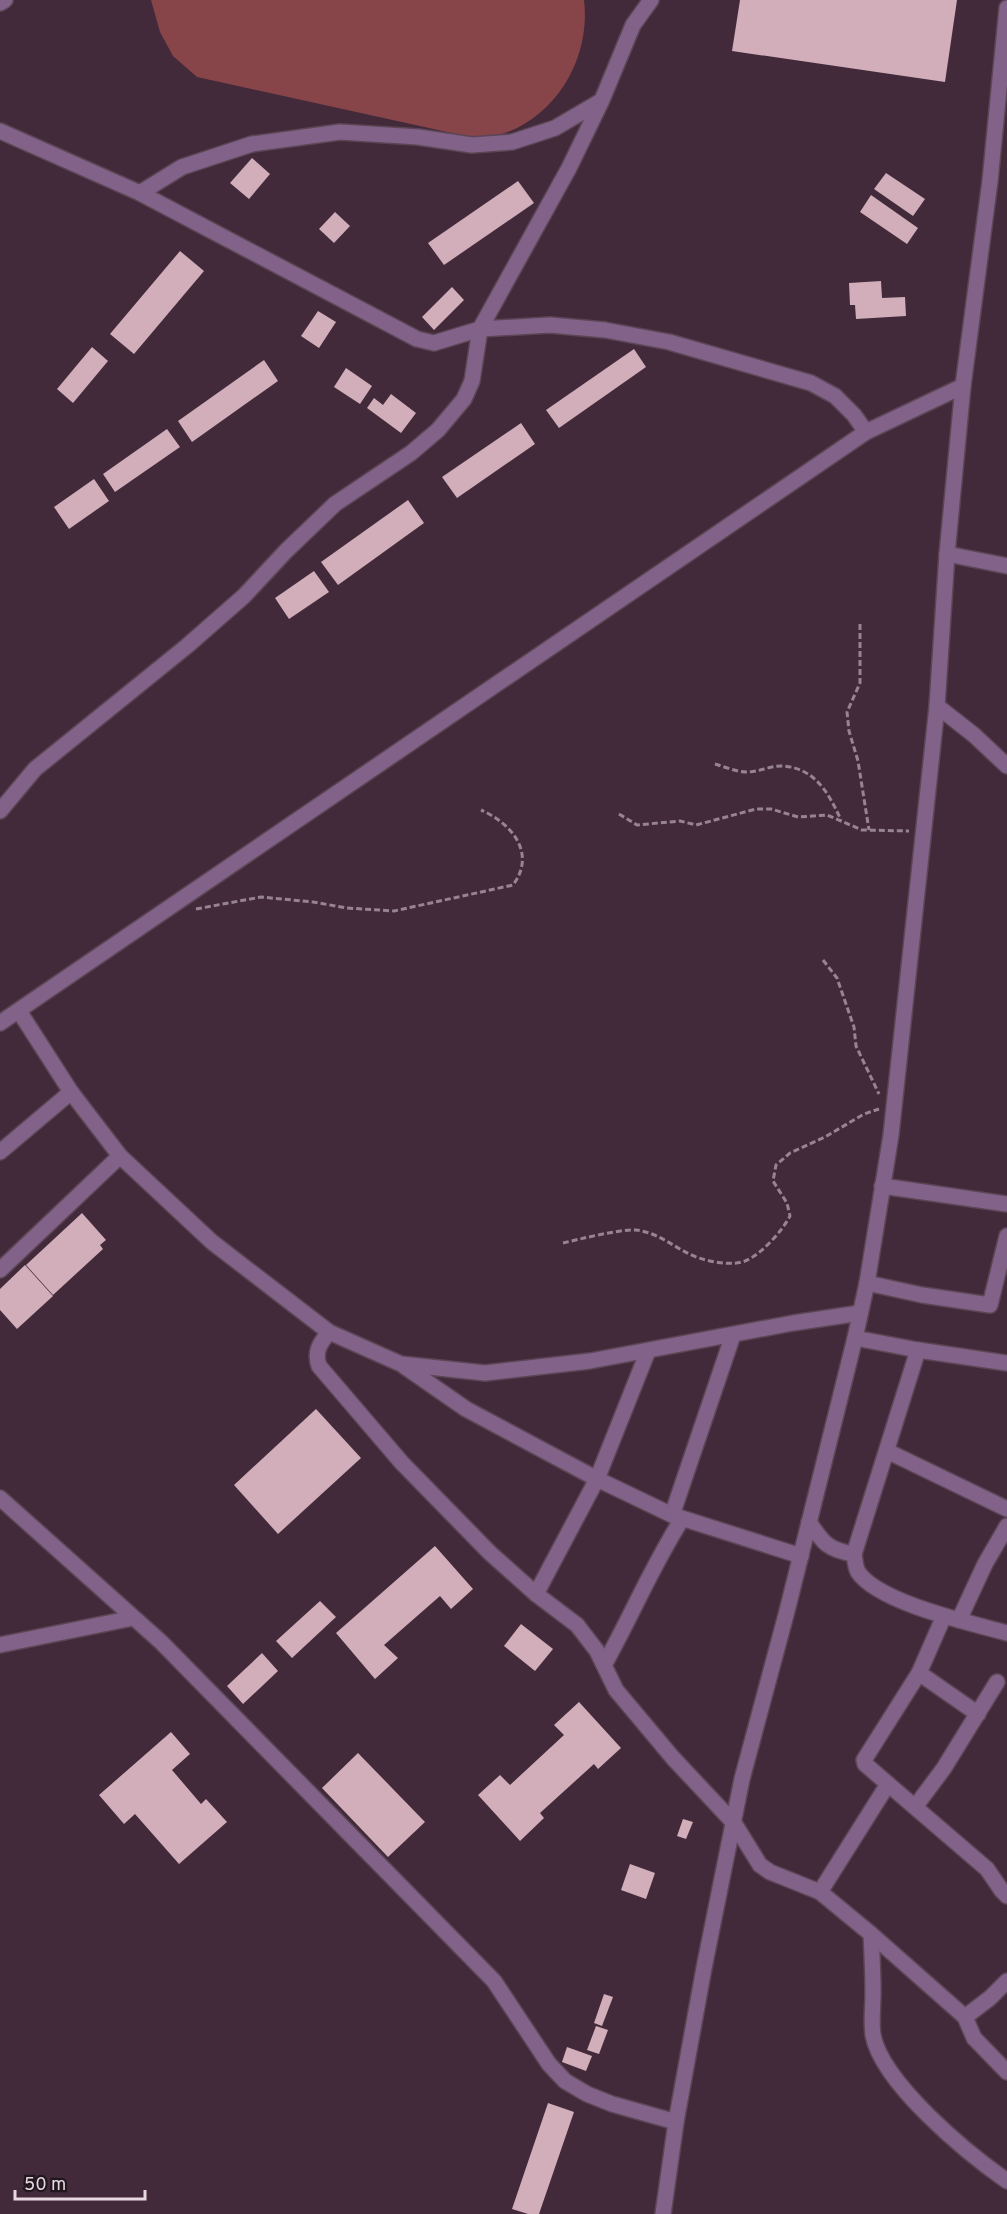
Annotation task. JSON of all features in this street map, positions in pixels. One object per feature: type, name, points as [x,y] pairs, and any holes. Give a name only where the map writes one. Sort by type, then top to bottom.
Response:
[{"type":"street","points":[[0,3],[5,0]]},
{"type":"street","points":[[0,811],[35,768],[187,646],[244,596],[286,550],[335,504],[411,453],[438,430],[464,399],[472,381],[480,329],[569,168],[602,100],[633,25],[651,0]]},
{"type":"street","points":[[663,2214],[676,2122],[742,1779],[801,1556],[867,1283],[894,1104],[937,706],[947,554],[963,386],[1002,100],[1007,8]]},
{"type":"street","points":[[140,193],[182,167],[252,144],[340,132],[418,137],[472,145],[512,142],[555,128],[602,100]]},
{"type":"street","points":[[0,130],[140,193],[417,339],[434,343],[480,329],[550,325],[606,330],[669,342],[811,383],[835,396],[854,415],[866,432]]},
{"type":"street","points":[[0,1023],[866,432],[963,386]]},
{"type":"street","points":[[947,554],[1007,566]]},
{"type":"street","points":[[937,706],[974,735],[1007,766]]},
{"type":"street","points":[[19,1011],[71,1092],[120,1156],[212,1242],[329,1332],[401,1364],[466,1409],[597,1479],[677,1517],[801,1556]]},
{"type":"street","points":[[0,1152],[71,1092]]},
{"type":"street","points":[[0,1270],[120,1156]]},
{"type":"street","points":[[882,1185],[1007,1204]]},
{"type":"street","points":[[867,1283],[921,1295],[990,1305],[1007,1236]]},
{"type":"street","points":[[401,1364],[485,1373],[590,1361],[792,1323],[860,1313]]},
{"type":"street","points":[[329,1332],[317,1349],[319,1366],[402,1463],[446,1509],[536,1594],[577,1625],[597,1651],[616,1690],[673,1758],[734,1823],[760,1865],[770,1872],[820,1892],[871,1934],[965,2017],[974,2038],[1007,2072]]},
{"type":"street","points":[[604,1665],[635,1608],[677,1517],[733,1335]]},
{"type":"street","points":[[855,1338],[1007,1363]]},
{"type":"street","points":[[918,1350],[854,1554],[855,1566],[859,1574],[870,1583],[900,1601],[1007,1633]]},
{"type":"street","points":[[536,1594],[597,1479],[648,1351]]},
{"type":"street","points":[[887,1451],[1007,1509]]},
{"type":"street","points":[[0,1498],[161,1642],[494,1981],[549,2064],[565,2081],[587,2094],[612,2104],[676,2122]]},
{"type":"street","points":[[809,1522],[821,1540],[829,1547],[838,1552],[854,1554]]},
{"type":"street","points":[[1007,1526],[864,1760],[865,1764],[987,1869],[1007,1896]]},
{"type":"street","points":[[0,1645],[134,1618]]},
{"type":"street","points":[[919,1672],[978,1714]]},
{"type":"street","points":[[915,1807],[944,1768],[997,1682]]},
{"type":"street","points":[[820,1892],[888,1784]]},
{"type":"street","points":[[871,1934],[873,2033],[882,2061],[934,2121],[983,2164],[1007,2181]]},
{"type":"street","points":[[965,2017],[990,1998],[1007,1981]]},
{"type":"path","points":[[860,624],[860,683],[847,712],[849,730],[858,761],[869,830]]},
{"type":"path","points":[[716,764],[747,772],[782,766],[800,770],[829,793],[841,820]]},
{"type":"path","points":[[619,814],[637,825],[680,821],[696,825],[756,809],[771,809],[798,817],[827,815],[862,830],[923,832]]},
{"type":"path","points":[[193,910],[261,897],[347,908],[394,911],[513,885],[519,878],[522,857],[519,842],[515,834],[496,816],[481,810]]},
{"type":"path","points":[[823,960],[837,978],[854,1027],[856,1046],[880,1094],[894,1104]]},
{"type":"path","points":[[562,1243],[633,1230],[654,1233],[698,1258],[722,1263],[745,1261],[769,1244],[784,1228],[790,1216],[787,1203],[773,1181],[776,1165],[790,1153],[825,1137],[864,1114],[894,1104]]},
{"type":"shaded area","points":[[151,0],[584,0],[585,25],[572,71],[560,92],[525,124],[503,134],[479,139],[197,77],[173,56],[160,32]]},
{"type":"building","points":[[740,0],[957,0],[945,82],[732,51]]},
{"type":"building","points":[[252,158],[270,174],[249,199],[230,183]]},
{"type":"building","points":[[886,173],[925,199],[913,216],[874,189]]},
{"type":"building","points":[[518,181],[534,203],[444,265],[428,243]]},
{"type":"building","points":[[871,195],[918,228],[907,244],[860,212]]},
{"type":"building","points":[[335,212],[350,226],[334,243],[319,229]]},
{"type":"building","points":[[180,251],[204,271],[134,354],[110,334]]},
{"type":"building","points":[[881,281],[882,298],[905,297],[906,316],[856,319],[855,305],[850,305],[849,283]]},
{"type":"building","points":[[452,287],[464,300],[434,330],[422,317]]},
{"type":"building","points":[[318,311],[336,322],[319,348],[301,336]]},
{"type":"building","points":[[92,347],[108,361],[73,403],[57,389]]},
{"type":"building","points":[[634,349],[646,367],[559,428],[546,410]]},
{"type":"building","points":[[264,360],[278,381],[192,442],[178,421]]},
{"type":"building","points":[[346,368],[372,386],[360,404],[334,387]]},
{"type":"building","points":[[391,394],[416,413],[401,433],[367,408],[374,398],[383,405]]},
{"type":"building","points":[[521,423],[535,444],[457,498],[442,477]]},
{"type":"building","points":[[167,429],[180,447],[115,492],[103,474]]},
{"type":"building","points":[[94,479],[109,501],[69,529],[54,507]]},
{"type":"building","points":[[408,500],[424,523],[338,585],[321,562]]},
{"type":"building","points":[[314,571],[329,592],[289,619],[275,598]]},
{"type":"building","points":[[82,1213],[106,1240],[100,1245],[103,1249],[53,1295],[26,1265]]},
{"type":"building","points":[[25,1265],[53,1296],[17,1329],[0,1310],[0,1289]]},
{"type":"building","points":[[316,1409],[361,1458],[278,1534],[234,1485]]},
{"type":"building","points":[[435,1546],[473,1589],[451,1609],[440,1596],[384,1645],[398,1658],[375,1679],[336,1633]]},
{"type":"building","points":[[320,1601],[336,1617],[292,1658],[276,1641]]},
{"type":"building","points":[[521,1624],[553,1649],[535,1671],[504,1646]]},
{"type":"building","points":[[262,1653],[278,1671],[243,1704],[227,1686]]},
{"type":"building","points":[[579,1702],[621,1748],[598,1769],[594,1764],[540,1813],[544,1818],[520,1841],[478,1795],[500,1775],[510,1785],[564,1735],[554,1725]]},
{"type":"building","points":[[171,1732],[190,1754],[172,1770],[201,1804],[206,1799],[227,1822],[179,1864],[135,1814],[124,1824],[99,1795]]},
{"type":"building","points":[[358,1753],[425,1822],[388,1857],[322,1788]]},
{"type":"building","points":[[683,1819],[693,1822],[686,1839],[677,1836]]},
{"type":"building","points":[[630,1864],[655,1873],[646,1899],[621,1890]]},
{"type":"building","points":[[604,1994],[613,1997],[602,2026],[594,2023]]},
{"type":"building","points":[[596,2026],[608,2030],[599,2054],[587,2050]]},
{"type":"building","points":[[567,2047],[592,2056],[586,2071],[562,2062]]},
{"type":"building","points":[[548,2103],[574,2112],[539,2214],[528,2214],[512,2209]]}]
